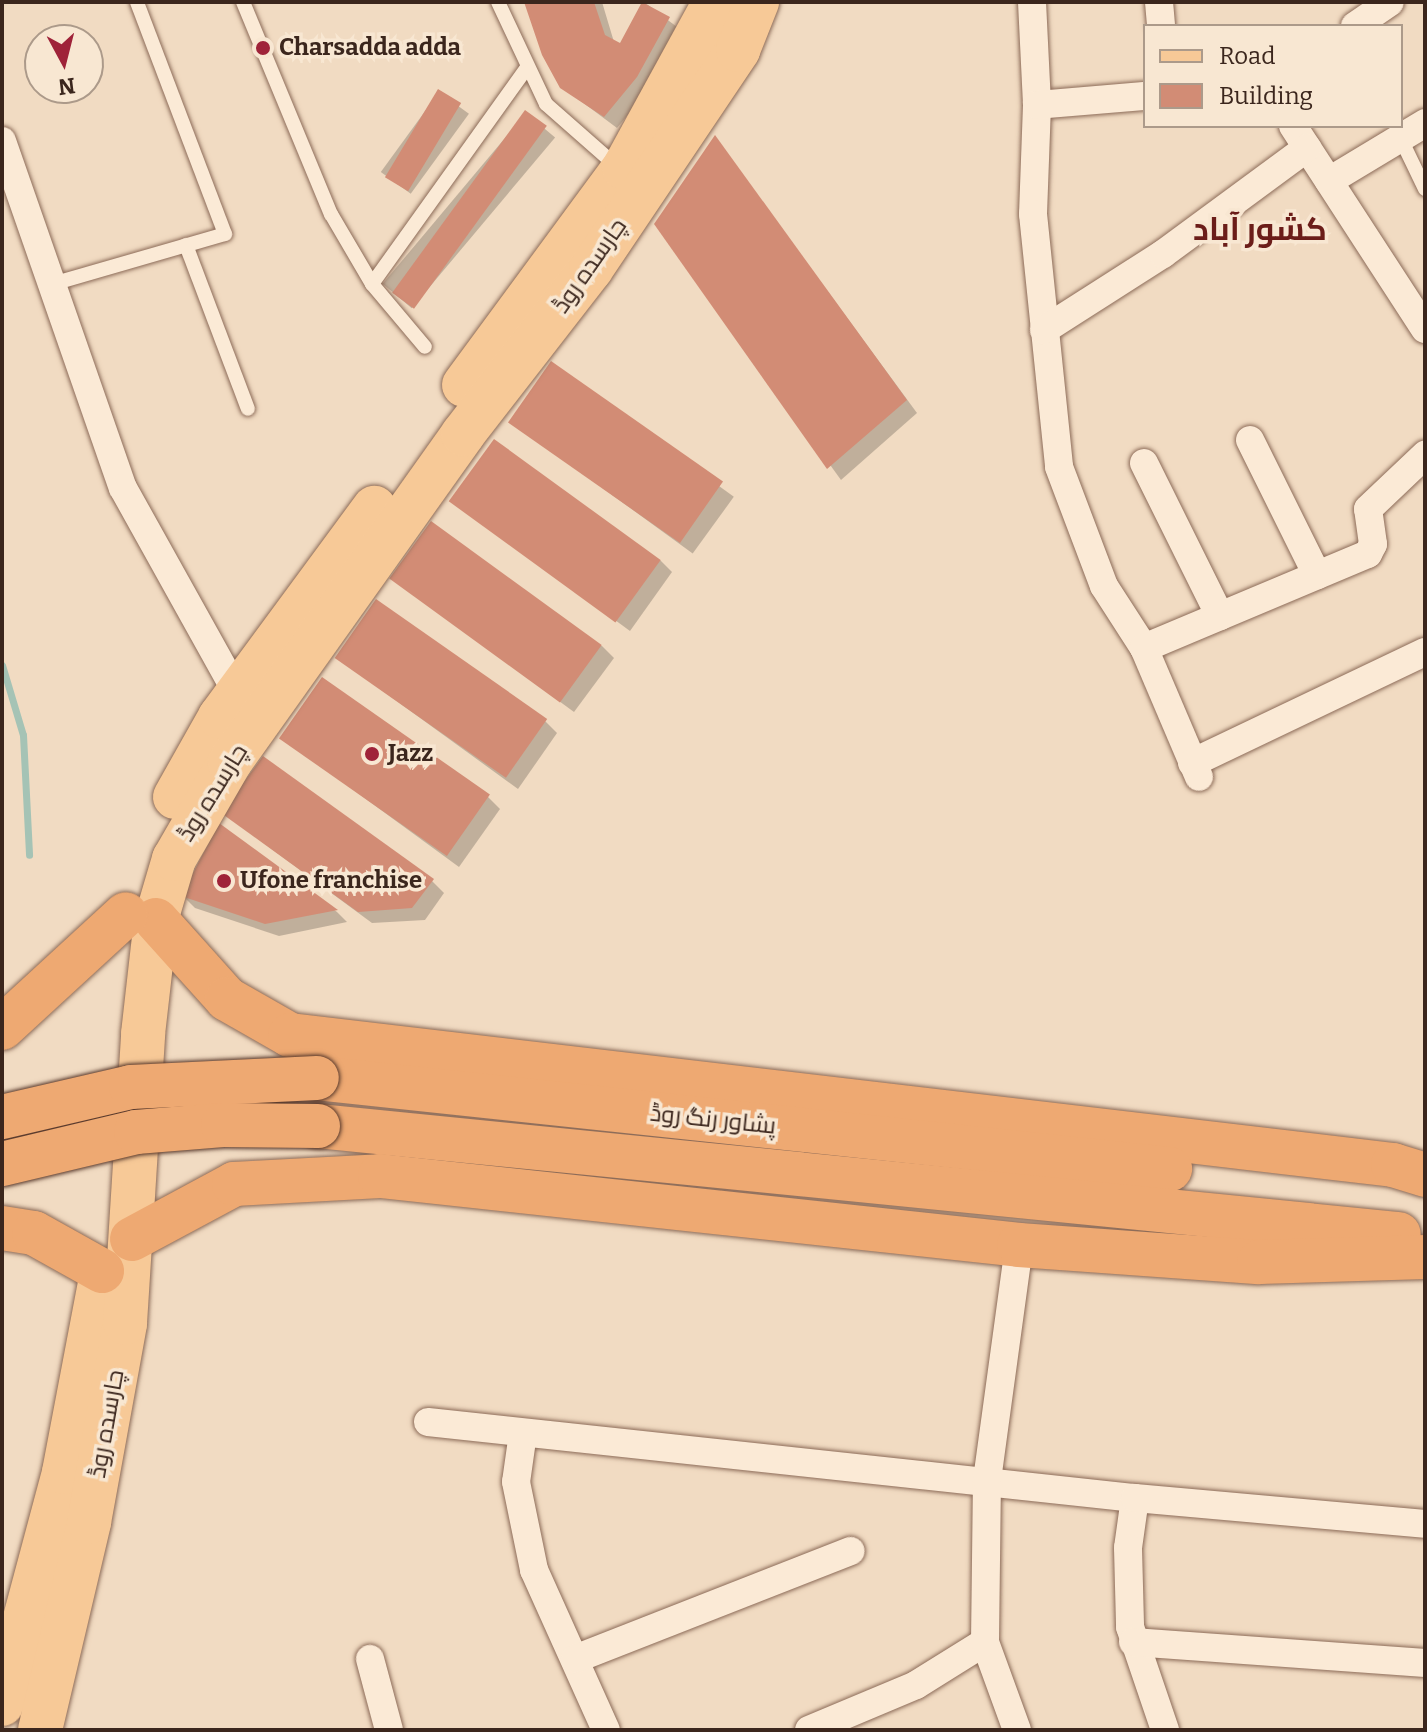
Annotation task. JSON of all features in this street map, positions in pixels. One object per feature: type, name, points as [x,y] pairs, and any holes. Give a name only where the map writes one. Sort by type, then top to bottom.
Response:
[{"type":"highway","points":[[2,1028],[141,917],[227,999],[290,1035],[1393,1165],[1425,1175]]},
{"type":"highway","name":"پشاور رنگ روڈ","points":[[2,1117],[131,1087],[317,1078],[1425,1196]]},
{"type":"highway","name":"پشاور رنگ روڈ","points":[[2,1164],[136,1132],[223,1125],[318,1126],[1425,1237]]},
{"type":"highway","points":[[132,1239],[234,1184],[380,1176],[1019,1245],[1259,1262],[1425,1257]]},
{"type":"highway","points":[[2,1228],[34,1233],[102,1271]]},
{"type":"main road","name":"چارسدہ روڈ","points":[[40,1730],[89,1522],[125,1323],[143,1034],[141,917],[187,828],[217,780],[633,179],[715,2]]},
{"type":"main road","name":"چارسدہ روڈ","points":[[2,1704],[64,1472],[102,1271],[141,917],[162,819],[237,693],[633,179],[738,50],[757,2]]},
{"type":"street","points":[[1032,2],[1037,105],[1033,214],[1059,467],[1104,586],[1144,648],[1196,770],[1425,652]]},
{"type":"street","points":[[1159,2],[1161,24]]},
{"type":"street","points":[[1358,24],[1390,2]]},
{"type":"street","points":[[1037,105],[1143,96]]},
{"type":"street","points":[[1329,181],[1425,123]]},
{"type":"street","points":[[1044,330],[1163,254],[1300,137],[1425,329]]},
{"type":"street","points":[[2,141],[123,488],[237,693]]},
{"type":"street","points":[[1250,440],[1317,575]]},
{"type":"street","points":[[1144,648],[1368,554],[1373,544],[1368,509],[1425,455]]},
{"type":"street","points":[[1144,463],[1220,616]]},
{"type":"street","points":[[1017,1730],[985,1642],[987,1480],[1019,1245]]},
{"type":"street","points":[[428,1422],[1135,1498],[1425,1524]]},
{"type":"street","points":[[523,1433],[516,1482],[534,1570],[606,1730]]},
{"type":"street","points":[[1135,1498],[1128,1548],[1133,1642],[1165,1730]]},
{"type":"street","points":[[575,1659],[851,1551]]},
{"type":"street","points":[[809,1730],[916,1685],[985,1642]]},
{"type":"street","points":[[1133,1642],[1425,1663]]},
{"type":"street","points":[[370,1659],[389,1730]]},
{"type":"lane","points":[[52,284],[225,234],[137,2]]},
{"type":"lane","points":[[243,2],[299,147],[372,284],[425,347]]},
{"type":"lane","points":[[498,2],[526,69],[546,104],[633,179]]},
{"type":"lane","points":[[372,284],[526,69]]},
{"type":"lane","points":[[1400,137],[1425,189]]},
{"type":"lane","points":[[186,245],[248,409]]},
{"type":"building","points":[[524,2],[594,2],[605,35],[620,43],[642,2],[670,17],[637,77],[604,117],[560,88],[542,55]]},
{"type":"building","points":[[438,89],[461,103],[408,191],[385,177]]},
{"type":"building","points":[[525,110],[547,126],[414,309],[392,293]]},
{"type":"building","points":[[715,135],[907,400],[827,469],[654,224]]},
{"type":"building","points":[[551,361],[723,481],[680,543],[508,422]]},
{"type":"building","points":[[494,439],[661,560],[615,622],[449,501]]},
{"type":"building","points":[[431,521],[602,645],[560,702],[389,578]]},
{"type":"building","points":[[376,599],[547,719],[506,778],[335,658]]},
{"type":"building","points":[[322,677],[490,795],[447,856],[279,738]]},
{"type":"building","points":[[263,756],[434,879],[412,908],[358,912],[221,813]]},
{"type":"building","points":[[219,823],[338,910],[265,924],[181,896]]},
{"type":"waterway","points":[[2,665],[23,735],[29,855]]},
{"type":"place","name":"Charsadda adda","points":[[263,48]]},
{"type":"place","name":"Jazz","points":[[372,754]]},
{"type":"place","name":"Ufone franchise","points":[[224,881]]},
{"type":"district","name":"کشور آباد","points":[[1260,229]]}]
